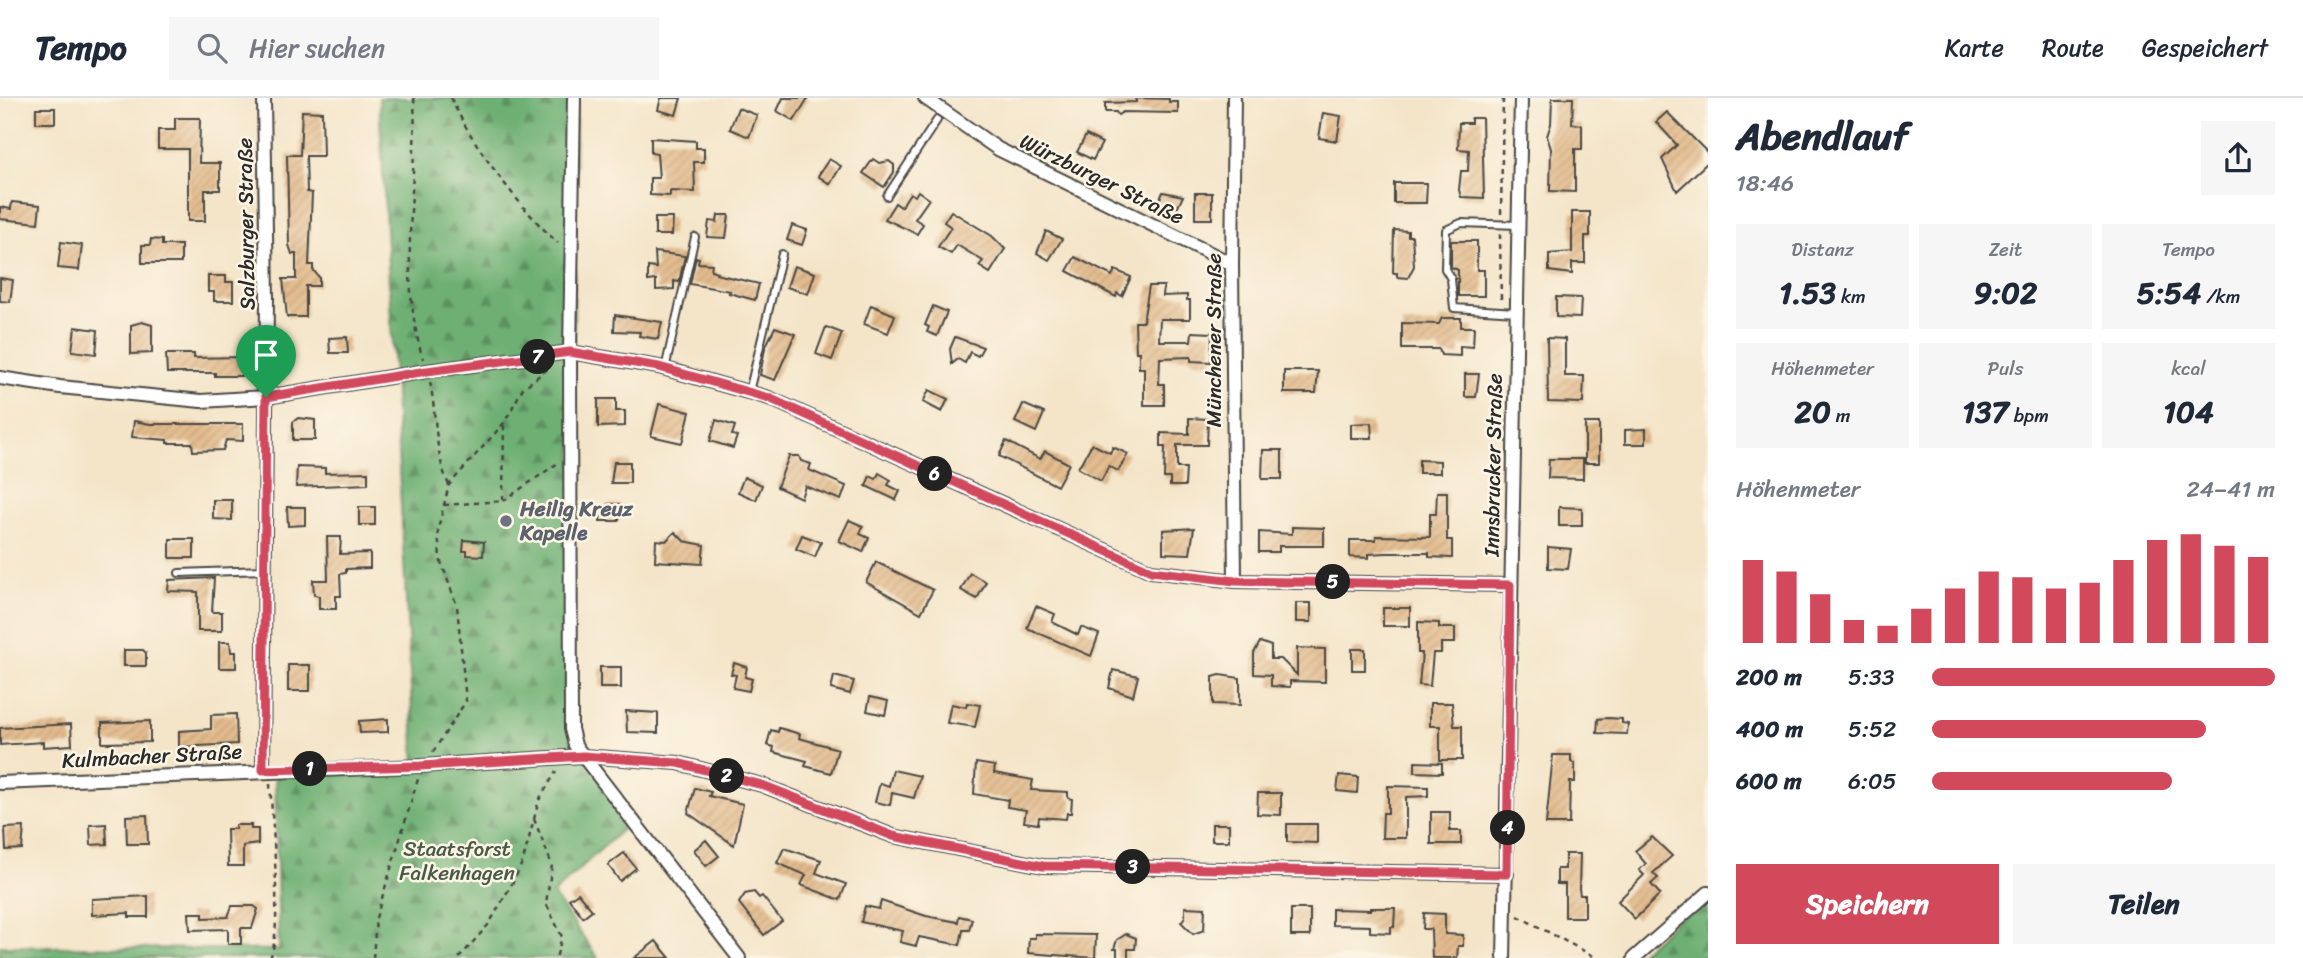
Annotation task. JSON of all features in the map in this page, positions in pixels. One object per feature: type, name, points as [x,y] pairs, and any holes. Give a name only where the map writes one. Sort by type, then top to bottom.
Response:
[{"type":"street","name":"Salzburger Straße","points":[[264,98],[267,770]]},
{"type":"street","points":[[574,98],[570,357],[570,729],[583,756],[739,958]]},
{"type":"street","name":"Würzburger Straße","points":[[925,98],[998,149],[1232,264]]},
{"type":"street","name":"Münchener Straße","points":[[1234,98],[1232,264],[1235,581]]},
{"type":"street","name":"Innsbrucker Straße","points":[[1504,958],[1521,98]]},
{"type":"street","points":[[0,378],[60,387],[201,401],[266,397],[427,371],[570,357],[665,369],[769,398],[1151,571],[1235,581],[1510,585]]},
{"type":"street","name":"Kulmbacher Straße","points":[[0,783],[267,770],[421,766],[583,756],[678,763],[762,785],[893,836],[1043,866],[1507,874]]},
{"type":"street","points":[[1634,958],[1708,893]]},
{"type":"lane","points":[[887,196],[937,120]]},
{"type":"lane","points":[[1516,312],[1454,308],[1451,279],[1445,269],[1444,238],[1446,230],[1461,223],[1518,225]]},
{"type":"lane","points":[[665,369],[695,237]]},
{"type":"lane","points":[[749,392],[782,254]]},
{"type":"lane","points":[[179,573],[265,570]]},
{"type":"path","points":[[414,98],[411,289],[417,340],[436,411],[439,462],[449,485]]},
{"type":"path","points":[[451,98],[459,118],[539,226],[572,255]]},
{"type":"path","points":[[1501,311],[1503,98]]},
{"type":"path","points":[[373,958],[376,918],[409,814],[421,766],[440,745],[466,701],[457,606],[440,559],[438,529],[449,485],[504,422],[523,388],[551,367],[570,357]]},
{"type":"path","points":[[503,500],[504,422]]},
{"type":"path","points":[[444,505],[503,500],[571,454]]},
{"type":"path","points":[[458,958],[489,923],[513,883],[523,861],[539,800],[565,757]]},
{"type":"path","points":[[267,770],[275,897],[275,949],[270,958]]},
{"type":"path","points":[[534,819],[552,865],[546,903],[562,937],[556,958]]},
{"type":"path","points":[[1506,909],[1597,958]]},
{"type":"green space","name":"Staatsforst Falkenhagen","points":[[379,98],[576,98],[570,728],[633,819],[553,894],[598,958],[0,958],[0,946],[279,950],[275,774],[415,766]]},
{"type":"green space","points":[[1708,893],[1708,958],[1634,958]]},
{"type":"building","points":[[661,98],[681,98],[676,115],[658,110]]},
{"type":"building","points":[[783,98],[808,98],[794,121],[777,111]]},
{"type":"building","points":[[1136,98],[1169,99],[1169,102],[1178,102],[1178,113],[1123,112],[1118,115],[1116,112],[1105,112],[1105,103],[1136,102]]},
{"type":"building","points":[[1552,98],[1573,98],[1572,124],[1582,125],[1582,149],[1575,149],[1575,192],[1550,191],[1551,149],[1547,136],[1551,124]]},
{"type":"building","points":[[36,108],[55,108],[55,123],[36,123]]},
{"type":"building","points":[[738,108],[757,115],[749,137],[730,129]]},
{"type":"building","points":[[302,111],[322,112],[323,156],[306,156],[307,192],[312,193],[309,265],[313,265],[313,270],[319,277],[319,286],[306,286],[306,317],[287,317],[283,279],[296,279],[296,254],[292,254],[289,245],[287,155],[300,155]]},
{"type":"building","points":[[1667,112],[1708,153],[1708,162],[1677,191],[1662,159],[1677,145],[1656,122]]},
{"type":"building","points":[[1323,113],[1341,116],[1337,141],[1319,138]]},
{"type":"building","points":[[175,118],[200,118],[199,163],[220,163],[220,190],[205,190],[205,221],[188,221],[188,149],[158,149],[158,130],[175,130]]},
{"type":"building","points":[[1471,118],[1482,118],[1484,198],[1461,197],[1459,190],[1461,171],[1468,171],[1469,150],[1458,149],[1459,123],[1471,123]]},
{"type":"building","points":[[1086,135],[1102,143],[1093,160],[1077,152]]},
{"type":"building","points":[[651,138],[696,141],[696,148],[704,148],[704,162],[694,162],[695,192],[670,191],[670,196],[650,195],[650,178],[659,178],[657,154],[651,153]]},
{"type":"building","points":[[829,159],[841,166],[830,184],[818,176]]},
{"type":"building","points":[[873,159],[879,163],[889,161],[894,165],[894,172],[884,187],[863,173]]},
{"type":"building","points":[[1394,183],[1427,183],[1426,203],[1394,203]]},
{"type":"building","points":[[918,191],[929,199],[915,219],[923,224],[917,234],[885,219],[895,203],[901,207],[910,193],[915,196]]},
{"type":"building","points":[[1163,192],[1183,196],[1176,211],[1158,203]]},
{"type":"building","points":[[1195,193],[1212,193],[1212,219],[1195,219]]},
{"type":"building","points":[[12,202],[40,205],[38,223],[0,219],[0,207],[11,209]]},
{"type":"building","points":[[951,211],[992,236],[1005,249],[990,273],[979,266],[983,261],[957,245],[951,254],[938,247],[951,227],[944,222]]},
{"type":"building","points":[[1572,212],[1590,212],[1590,236],[1585,236],[1585,263],[1572,263],[1572,274],[1549,271],[1549,254],[1572,252]]},
{"type":"building","points":[[718,215],[729,215],[726,238],[707,237],[709,221],[717,222]]},
{"type":"building","points":[[655,218],[673,218],[672,235],[655,235]]},
{"type":"building","points":[[792,225],[807,230],[802,245],[787,240]]},
{"type":"building","points":[[1394,230],[1408,231],[1408,236],[1412,236],[1414,266],[1408,278],[1397,277],[1397,273],[1393,273]]},
{"type":"building","points":[[1046,231],[1062,239],[1049,260],[1037,253]]},
{"type":"building","points":[[151,239],[162,240],[162,245],[181,245],[181,263],[142,263],[142,245],[150,245]]},
{"type":"building","points":[[1451,241],[1477,241],[1477,270],[1484,270],[1484,296],[1458,296],[1458,270],[1451,267]]},
{"type":"building","points":[[61,242],[82,245],[79,270],[58,268]]},
{"type":"building","points":[[655,252],[685,256],[679,282],[674,281],[674,289],[656,290],[656,280],[648,281],[648,267],[656,268]]},
{"type":"building","points":[[696,257],[699,258],[698,263],[712,264],[711,270],[717,272],[716,274],[759,284],[755,300],[729,293],[730,291],[690,284]]},
{"type":"building","points":[[1075,257],[1112,276],[1115,270],[1131,277],[1122,296],[1117,293],[1116,297],[1067,271]]},
{"type":"building","points":[[794,266],[815,273],[808,294],[787,287]]},
{"type":"building","points":[[208,276],[226,276],[226,282],[233,282],[233,301],[214,301],[214,292],[208,292]]},
{"type":"building","points":[[0,278],[13,280],[10,302],[0,301]]},
{"type":"building","points":[[1149,286],[1164,286],[1163,296],[1187,295],[1187,300],[1190,300],[1190,319],[1160,319],[1159,341],[1191,341],[1192,332],[1212,333],[1211,362],[1191,361],[1191,357],[1160,358],[1159,384],[1164,384],[1164,405],[1144,405],[1144,368],[1139,368],[1139,352],[1136,352],[1135,322],[1143,322]]},
{"type":"building","points":[[1556,297],[1581,298],[1580,318],[1556,317]]},
{"type":"building","points":[[871,305],[895,315],[888,333],[864,324]]},
{"type":"building","points":[[933,306],[947,312],[937,336],[927,332],[929,327],[925,325]]},
{"type":"building","points":[[615,315],[662,322],[658,339],[639,336],[640,332],[614,331]]},
{"type":"building","points":[[1442,318],[1461,318],[1461,327],[1474,327],[1473,347],[1460,346],[1460,356],[1441,355],[1439,349],[1402,349],[1402,323],[1439,324]]},
{"type":"building","points":[[142,322],[152,325],[152,353],[131,354],[131,325]]},
{"type":"building","points":[[75,327],[98,330],[96,354],[72,351]]},
{"type":"building","points":[[775,327],[795,334],[775,380],[760,375],[765,348]]},
{"type":"building","points":[[826,327],[842,333],[832,360],[816,354]]},
{"type":"building","points":[[347,337],[348,353],[330,353],[329,338]]},
{"type":"building","points":[[955,337],[983,347],[978,356],[970,352],[965,363],[958,359],[952,364],[950,349]]},
{"type":"building","points":[[1547,338],[1565,339],[1565,376],[1584,376],[1583,403],[1548,402]]},
{"type":"building","points":[[166,354],[194,354],[194,358],[241,357],[241,376],[167,373]]},
{"type":"building","points":[[1284,371],[1318,371],[1316,393],[1284,393]]},
{"type":"building","points":[[1465,374],[1479,374],[1476,397],[1465,397]]},
{"type":"building","points":[[929,390],[948,399],[942,412],[923,402]]},
{"type":"building","points":[[598,399],[616,399],[616,411],[625,411],[625,426],[598,427]]},
{"type":"building","points":[[659,404],[690,412],[682,443],[651,436]]},
{"type":"building","points":[[1023,404],[1044,413],[1036,432],[1015,422]]},
{"type":"building","points":[[298,418],[315,420],[315,440],[293,440],[293,422]]},
{"type":"building","points":[[1189,418],[1208,419],[1207,445],[1177,445],[1177,468],[1186,468],[1185,486],[1170,486],[1170,478],[1164,478],[1165,447],[1161,447],[1161,433],[1189,434]]},
{"type":"building","points":[[716,420],[735,426],[732,435],[737,436],[733,448],[710,441]]},
{"type":"building","points":[[134,421],[150,424],[243,424],[243,441],[226,440],[223,450],[193,451],[192,443],[167,443],[167,440],[132,437]]},
{"type":"building","points":[[1371,423],[1372,438],[1351,438],[1351,424]]},
{"type":"building","points":[[1585,423],[1599,423],[1599,463],[1585,463]]},
{"type":"building","points":[[1646,429],[1646,444],[1625,444],[1625,430]]},
{"type":"building","points":[[1006,441],[1040,459],[1045,451],[1069,464],[1057,486],[999,456]]},
{"type":"building","points":[[1092,444],[1110,453],[1113,447],[1128,454],[1118,471],[1109,466],[1101,481],[1078,468]]},
{"type":"building","points":[[1263,450],[1282,450],[1282,479],[1262,479]]},
{"type":"building","points":[[789,456],[799,456],[801,461],[811,464],[809,470],[846,486],[841,500],[805,486],[801,498],[777,487]]},
{"type":"building","points":[[1549,459],[1583,459],[1583,479],[1548,478]]},
{"type":"building","points":[[1419,460],[1440,461],[1440,473],[1419,473]]},
{"type":"building","points":[[614,462],[630,462],[630,483],[611,483]]},
{"type":"building","points":[[297,467],[325,468],[325,473],[368,472],[368,484],[296,487]]},
{"type":"building","points":[[879,473],[891,480],[888,485],[900,491],[896,500],[866,486],[870,476],[876,479]]},
{"type":"building","points":[[744,477],[762,485],[756,500],[738,492]]},
{"type":"building","points":[[1437,492],[1447,492],[1447,540],[1452,540],[1452,558],[1429,557],[1429,553],[1386,553],[1369,554],[1369,558],[1350,557],[1350,540],[1376,540],[1376,536],[1430,537],[1430,514],[1436,514]]},
{"type":"building","points":[[213,500],[232,500],[232,520],[213,519]]},
{"type":"building","points":[[608,504],[620,504],[619,521],[600,521],[601,507],[607,508]]},
{"type":"building","points":[[287,507],[305,507],[305,525],[288,526]]},
{"type":"building","points":[[359,507],[375,507],[375,525],[359,525]]},
{"type":"building","points":[[1559,507],[1582,508],[1582,526],[1559,526]]},
{"type":"building","points":[[849,520],[863,526],[860,534],[869,538],[863,552],[839,541]]},
{"type":"building","points":[[1292,527],[1324,528],[1324,546],[1279,546],[1279,552],[1259,552],[1259,532],[1292,534]]},
{"type":"building","points":[[1194,528],[1190,554],[1163,553],[1163,530]]},
{"type":"building","points":[[675,532],[684,541],[704,545],[702,564],[655,561],[656,540],[666,541]]},
{"type":"building","points":[[802,535],[821,542],[815,557],[796,549]]},
{"type":"building","points":[[327,537],[341,537],[340,554],[370,553],[370,568],[346,569],[346,573],[340,574],[341,596],[336,596],[336,609],[319,609],[319,596],[314,595],[313,580],[328,580]]},
{"type":"building","points":[[170,539],[194,539],[194,558],[170,558]]},
{"type":"building","points":[[464,540],[484,542],[483,556],[467,555],[467,551],[463,551]]},
{"type":"building","points":[[1548,547],[1571,549],[1568,569],[1548,568]]},
{"type":"building","points":[[876,562],[933,590],[921,613],[866,582]]},
{"type":"building","points":[[970,573],[986,582],[977,599],[961,590]]},
{"type":"building","points":[[214,578],[212,612],[222,612],[222,631],[198,631],[198,592],[168,591],[169,580]]},
{"type":"building","points":[[1296,603],[1311,603],[1311,622],[1296,622]]},
{"type":"building","points":[[1036,606],[1055,614],[1052,622],[1078,635],[1081,627],[1099,634],[1091,656],[1027,628]]},
{"type":"building","points":[[1383,608],[1410,608],[1410,626],[1383,626]]},
{"type":"building","points":[[1418,622],[1439,623],[1439,628],[1455,628],[1455,643],[1441,643],[1441,653],[1433,653],[1430,686],[1419,685],[1422,653],[1418,653]]},
{"type":"building","points":[[219,642],[230,642],[231,652],[236,652],[236,668],[219,668]]},
{"type":"building","points":[[1260,642],[1271,646],[1271,659],[1281,659],[1297,675],[1297,648],[1325,649],[1325,682],[1290,681],[1290,687],[1271,686],[1271,675],[1254,674],[1254,653]]},
{"type":"building","points":[[1352,649],[1365,649],[1365,670],[1352,670]]},
{"type":"building","points":[[124,650],[143,650],[146,653],[146,666],[124,666]]},
{"type":"building","points":[[734,663],[747,667],[745,677],[752,679],[749,691],[733,688],[736,675],[731,674]]},
{"type":"building","points":[[288,665],[310,665],[310,691],[288,691]]},
{"type":"building","points":[[600,667],[621,667],[621,688],[600,688]]},
{"type":"building","points":[[1113,670],[1138,676],[1133,696],[1109,688]]},
{"type":"building","points":[[1220,675],[1240,678],[1240,705],[1213,704],[1213,677]]},
{"type":"building","points":[[834,676],[854,681],[850,694],[831,689]]},
{"type":"building","points":[[870,697],[888,701],[885,715],[867,711]]},
{"type":"building","points":[[967,703],[980,705],[975,727],[947,723],[951,704],[966,707]]},
{"type":"building","points":[[1430,703],[1452,703],[1454,726],[1462,726],[1462,760],[1440,760],[1440,726],[1430,726]]},
{"type":"building","points":[[626,711],[658,713],[658,733],[627,732]]},
{"type":"building","points":[[236,714],[237,744],[179,747],[179,731],[211,729],[211,715]]},
{"type":"building","points":[[388,719],[388,732],[360,733],[359,721]]},
{"type":"building","points":[[1598,719],[1622,719],[1622,723],[1628,724],[1627,734],[1597,733]]},
{"type":"building","points":[[150,721],[150,742],[102,743],[102,723]]},
{"type":"building","points":[[71,724],[72,745],[43,747],[43,742],[0,745],[0,728]]},
{"type":"building","points":[[779,728],[800,734],[799,738],[838,749],[831,773],[805,766],[807,761],[773,752],[774,747],[767,745],[771,730],[778,732]]},
{"type":"building","points":[[1553,755],[1571,755],[1571,762],[1575,764],[1575,782],[1570,782],[1569,824],[1546,824]]},
{"type":"building","points":[[1415,762],[1442,763],[1442,773],[1415,772]]},
{"type":"building","points":[[976,763],[995,766],[994,773],[1033,780],[1031,790],[1068,792],[1068,798],[1072,799],[1071,813],[1067,813],[1066,819],[1039,817],[1038,824],[1024,822],[1026,810],[1007,807],[1008,800],[974,794]]},
{"type":"building","points":[[893,770],[920,776],[914,798],[892,793],[890,805],[875,802],[880,783],[889,786]]},
{"type":"building","points":[[1339,775],[1358,777],[1357,793],[1337,791]]},
{"type":"building","points":[[1388,786],[1428,787],[1428,796],[1406,797],[1406,838],[1382,838],[1383,813],[1388,813]]},
{"type":"building","points":[[695,788],[711,792],[709,796],[743,804],[734,845],[688,813]]},
{"type":"building","points":[[1258,793],[1281,793],[1281,815],[1257,814]]},
{"type":"building","points":[[1431,812],[1450,812],[1450,831],[1461,831],[1461,844],[1431,844]]},
{"type":"building","points":[[147,815],[148,844],[127,844],[126,816]]},
{"type":"building","points":[[106,824],[107,844],[91,845],[90,825]]},
{"type":"building","points":[[1212,824],[1229,824],[1229,841],[1212,841]]},
{"type":"building","points":[[1287,824],[1317,824],[1317,843],[1287,842]]},
{"type":"building","points":[[235,825],[251,825],[251,829],[258,829],[258,844],[243,846],[243,866],[228,866],[227,829],[235,829]]},
{"type":"building","points":[[24,827],[22,849],[6,850],[5,828]]},
{"type":"building","points":[[1652,837],[1672,856],[1653,873],[1658,878],[1651,884],[1660,894],[1635,919],[1618,901],[1644,875],[1639,870],[1646,864],[1635,851]]},
{"type":"building","points":[[706,840],[719,856],[706,866],[694,850]]},
{"type":"building","points":[[784,848],[821,860],[816,873],[846,884],[840,900],[801,885],[806,875],[777,863]]},
{"type":"building","points":[[624,853],[636,868],[620,881],[608,865]]},
{"type":"building","points":[[1565,854],[1580,854],[1579,889],[1580,895],[1585,895],[1585,917],[1565,917],[1565,884],[1557,884],[1557,869],[1565,869]]},
{"type":"building","points":[[754,892],[759,898],[762,896],[782,921],[764,935],[739,903],[745,894]]},
{"type":"building","points":[[578,893],[592,910],[583,917],[569,899]]},
{"type":"building","points":[[148,896],[148,917],[129,917],[129,913],[92,915],[92,899]]},
{"type":"building","points":[[881,901],[926,916],[958,922],[959,916],[972,919],[969,930],[963,930],[960,945],[919,937],[916,946],[900,942],[903,931],[861,922],[865,906],[879,909]]},
{"type":"building","points":[[232,906],[254,906],[258,909],[252,928],[241,928],[241,944],[228,944],[228,929],[190,930],[189,913],[203,913],[203,918],[228,917]]},
{"type":"building","points":[[1185,907],[1205,908],[1204,930],[1193,934],[1181,922],[1185,917]]},
{"type":"building","points":[[1395,908],[1391,933],[1370,932],[1370,926],[1332,925],[1332,909]]},
{"type":"building","points":[[1291,909],[1310,909],[1310,936],[1291,936]]},
{"type":"building","points":[[1424,913],[1445,914],[1445,934],[1463,935],[1463,946],[1458,946],[1457,958],[1432,958],[1431,929],[1423,929]]},
{"type":"building","points":[[1035,934],[1096,935],[1095,958],[1028,953],[1029,938],[1035,938]]},
{"type":"building","points":[[1126,934],[1136,938],[1135,949],[1128,949],[1128,958],[1117,958],[1117,949],[1114,949],[1117,940]]},
{"type":"building","points":[[656,941],[670,958],[634,958]]},
{"type":"place","name":"Heilig Kreuz Kapelle","points":[[506,521]]},
{"type":"route","points":[[570,352],[593,354],[665,369],[769,398],[1151,571],[1235,581],[1510,585],[1507,874],[1043,866],[893,836],[762,785],[678,763],[583,756],[421,766],[263,770],[266,397],[427,371],[570,352]]}]
